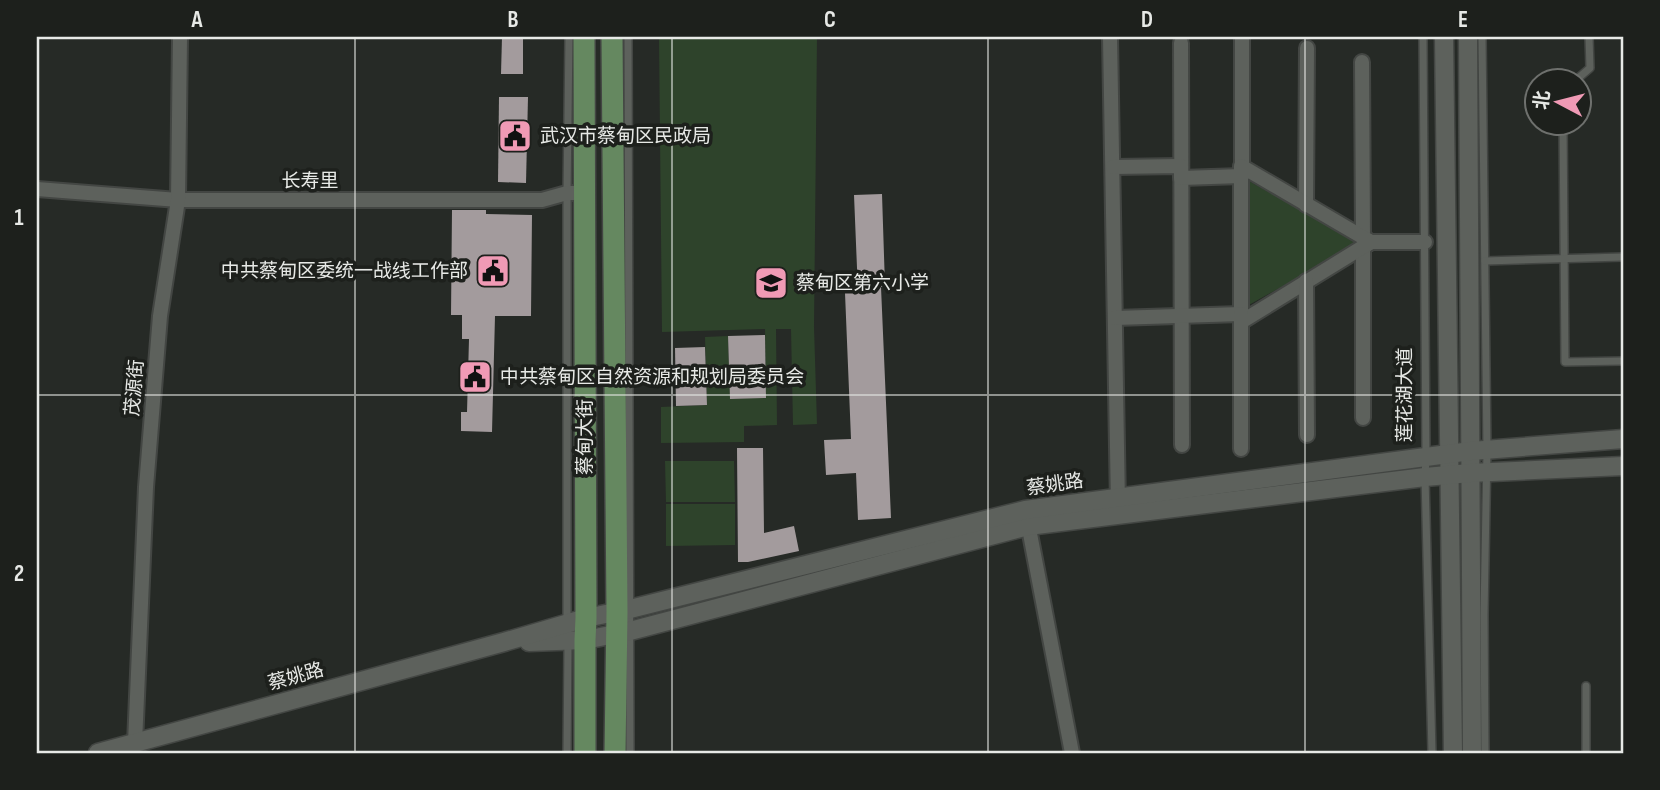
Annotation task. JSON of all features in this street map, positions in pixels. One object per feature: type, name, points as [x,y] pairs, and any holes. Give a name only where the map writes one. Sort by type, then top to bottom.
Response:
[{"type":"main road","name":"蔡甸大街","points":[[584,37],[575,193],[576,631],[585,753]]},
{"type":"main road","name":"蔡甸大街","points":[[612,37],[624,610],[615,753]]},
{"type":"street","name":"茂源街","points":[[135,743],[146,486],[160,317],[178,200],[180,37]]},
{"type":"street","points":[[1110,37],[1118,506]]},
{"type":"street","points":[[1241,449],[1242,37]]},
{"type":"street","points":[[1444,37],[1453,753]]},
{"type":"street","points":[[1468,37],[1479,450],[1472,753]]},
{"type":"street","points":[[1181,43],[1182,445]]},
{"type":"street","points":[[1306,205],[1307,48]]},
{"type":"street","points":[[1362,62],[1366,242],[1363,418]]},
{"type":"street","points":[[1113,167],[1181,172],[1241,171],[1306,205],[1366,242],[1425,242]]},
{"type":"street","name":"长寿里","points":[[37,189],[178,200],[542,200],[575,193]]},
{"type":"street","points":[[1115,318],[1241,318],[1307,281],[1366,242]]},
{"type":"street","points":[[1307,281],[1307,435]]},
{"type":"street","name":"蔡姚路","points":[[576,631],[624,610],[1027,518],[1426,457],[1479,450],[1623,439]]},
{"type":"street","name":"蔡姚路","points":[[1118,506],[1450,475],[1623,467]]},
{"type":"street","name":"蔡姚路","points":[[98,753],[504,642],[576,631],[623,632],[1027,518]]},
{"type":"street","points":[[1027,518],[1072,753]]},
{"type":"lane","points":[[569,37],[575,193]]},
{"type":"lane","points":[[624,610],[628,37]]},
{"type":"lane","name":"莲花湖大道","points":[[1423,37],[1425,477],[1432,753]]},
{"type":"lane","points":[[1479,450],[1485,261],[1482,37]]},
{"type":"lane","points":[[1589,37],[1590,66]]},
{"type":"lane","points":[[1563,136],[1564,362],[1623,361]]},
{"type":"lane","points":[[1485,261],[1623,257]]},
{"type":"lane","points":[[1479,473],[1485,753]]},
{"type":"lane","points":[[567,753],[576,631]]},
{"type":"lane","points":[[623,632],[630,753]]},
{"type":"lane","points":[[1586,687],[1586,753]]},
{"type":"green space","points":[[659,37],[817,37],[814,327],[817,424],[793,425],[791,329],[776,329],[777,425],[744,426],[744,442],[661,443],[661,407],[707,405],[705,337],[728,336],[730,399],[766,397],[765,329],[662,332]]},
{"type":"green space","points":[[1247,180],[1360,243],[1247,306]]},
{"type":"green space","points":[[665,461],[734,461],[735,502],[666,502]]},
{"type":"green space","points":[[666,504],[735,504],[735,545],[666,546]]},
{"type":"building","points":[[502,37],[523,37],[523,74],[501,74]]},
{"type":"building","points":[[499,97],[528,97],[526,183],[498,182]]},
{"type":"building","points":[[882,194],[885,286],[881,287],[891,518],[858,520],[856,473],[826,475],[824,440],[851,439],[845,293],[858,292],[854,195]]},
{"type":"building","points":[[452,210],[486,210],[486,214],[532,215],[531,316],[495,316],[492,432],[461,431],[461,412],[467,412],[469,339],[462,339],[462,315],[451,315]]},
{"type":"building","points":[[765,335],[766,398],[730,399],[728,336]]},
{"type":"building","points":[[705,347],[707,405],[676,406],[675,348]]},
{"type":"building","points":[[737,448],[763,448],[764,533],[794,526],[799,551],[738,562]]},
{"type":"place","name":"武汉市蔡甸区民政局","points":[[515,136]]},
{"type":"place","name":"中共蔡甸区委统一战线工作部","points":[[493,271]]},
{"type":"place","name":"蔡甸区第六小学","points":[[771,283]]},
{"type":"place","name":"中共蔡甸区自然资源和规划局委员会","points":[[475,377]]}]
